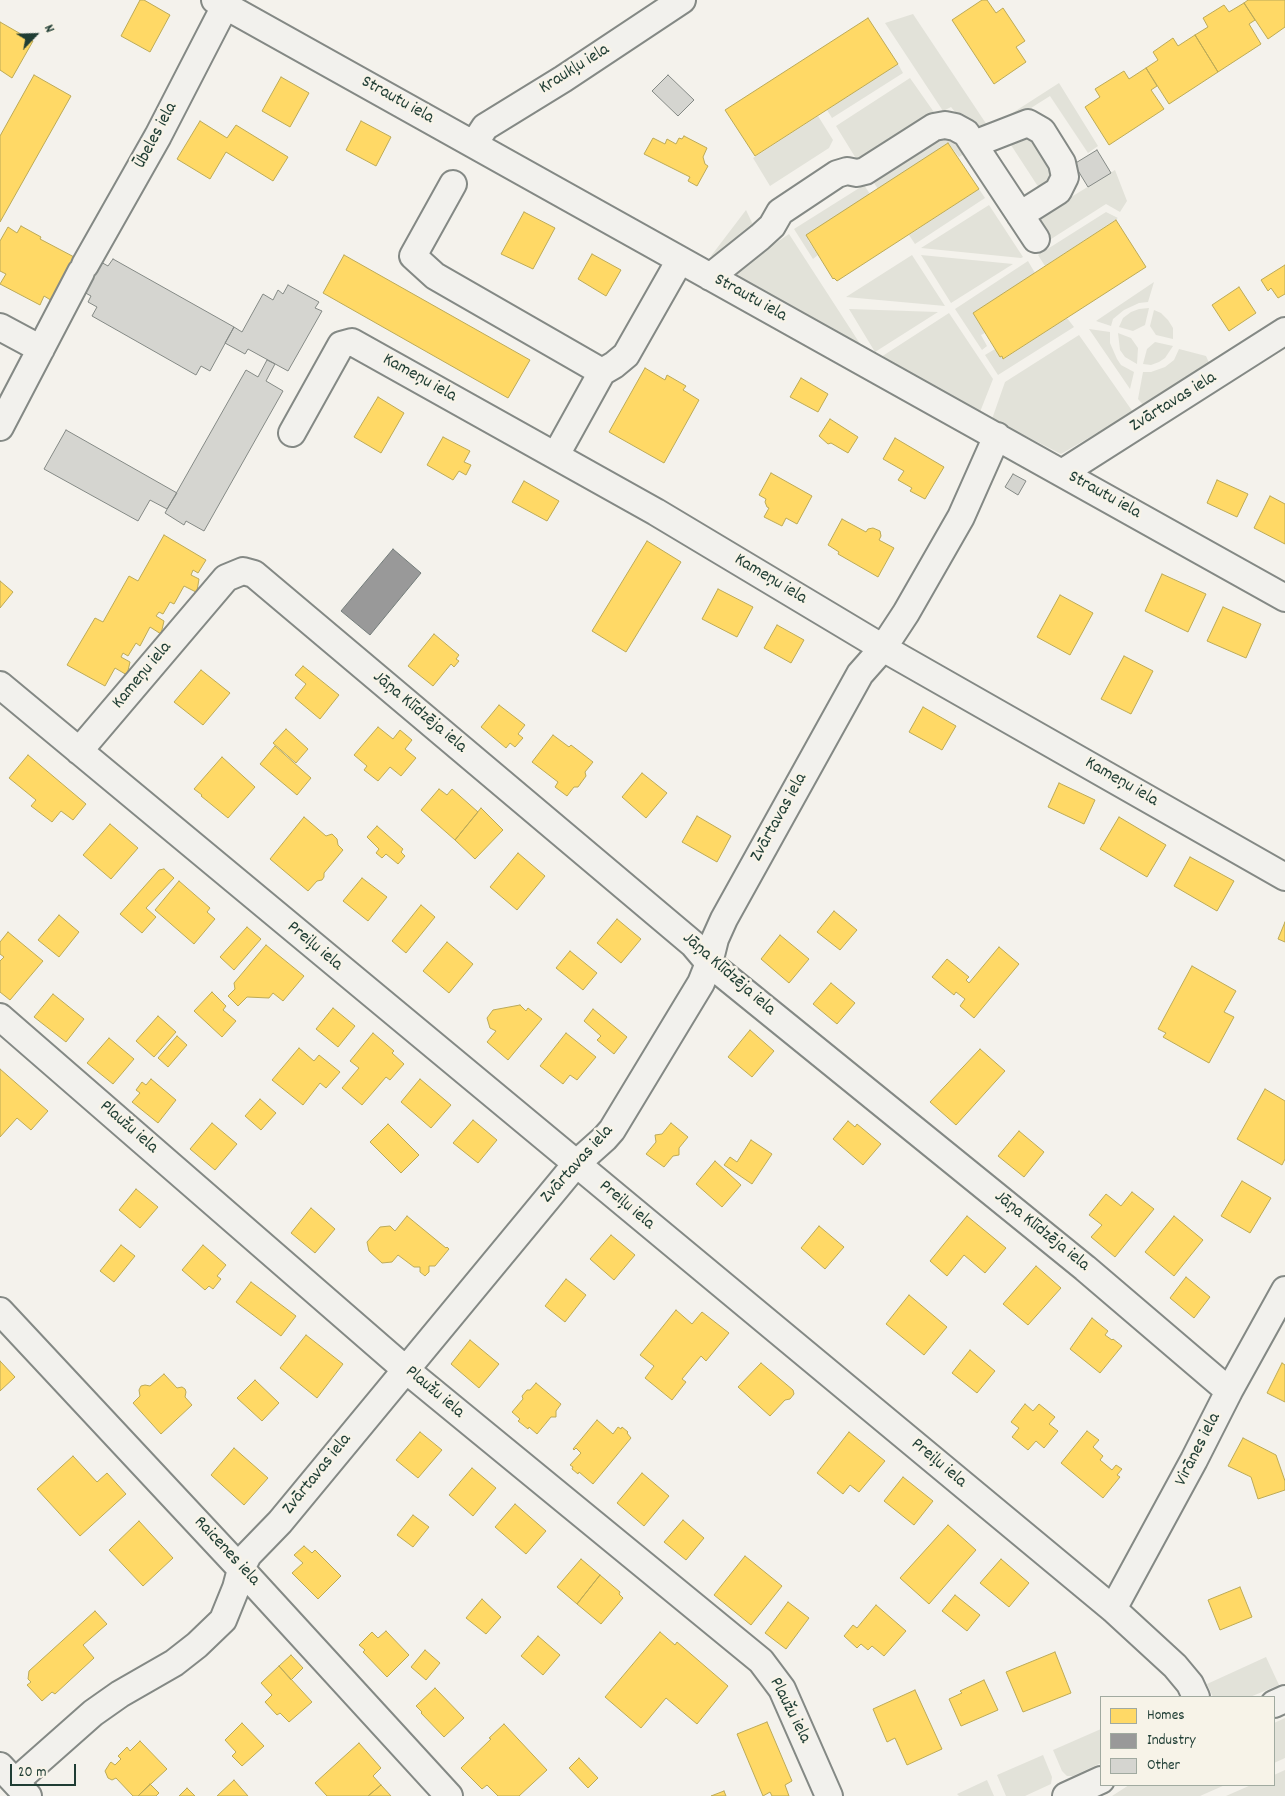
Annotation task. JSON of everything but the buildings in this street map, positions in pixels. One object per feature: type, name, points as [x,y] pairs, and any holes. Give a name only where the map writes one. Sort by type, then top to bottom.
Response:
[{"type":"street","name":"Kraukļu iela","points":[[474,144],[485,127],[563,79],[682,0]]},
{"type":"street","name":"Strautu iela","points":[[220,3],[1285,598]]},
{"type":"street","name":"Ūbeles iela","points":[[0,427],[83,268],[158,136],[220,3]]},
{"type":"street","points":[[974,144],[1028,123],[1042,131],[1062,162],[1065,177],[1058,191],[1020,214]]},
{"type":"street","points":[[710,277],[772,226],[780,212],[837,174],[847,171],[857,173],[865,171],[934,127],[944,125],[955,126],[966,133],[1036,239]]},
{"type":"street","points":[[453,184],[413,256],[435,276],[602,372]]},
{"type":"street","points":[[556,455],[602,372],[626,355],[680,260]]},
{"type":"street","points":[[0,327],[41,349]]},
{"type":"street","name":"Zvārtavas iela","points":[[1062,473],[1285,331]]},
{"type":"street","name":"Kameņu iela","points":[[292,433],[341,345],[352,342],[556,455],[664,517],[883,648],[1285,877]]},
{"type":"street","name":"Zvārtavas iela","points":[[14,1781],[93,1713],[120,1694],[174,1663],[223,1620],[236,1588],[241,1568],[248,1555],[280,1522],[576,1164],[612,1130],[701,983],[709,963],[715,939],[724,919],[860,674],[883,648],[906,613],[960,517],[997,436]]},
{"type":"street","name":"Jāņa Klīdzēja iela","points":[[226,578],[243,571],[254,574],[693,944],[709,963],[1085,1268],[1229,1391]]},
{"type":"street","name":"Kameņu iela","points":[[80,752],[226,578]]},
{"type":"street","name":"Preiļu iela","points":[[5,700],[80,752],[1113,1609],[1175,1666],[1190,1684],[1196,1696]]},
{"type":"street","name":"Plaužu iela","points":[[0,1017],[405,1369],[761,1661],[782,1689],[829,1796]]},
{"type":"street","name":"Virānes iela","points":[[1113,1609],[1285,1290]]},
{"type":"street","name":"Raicenes iela","points":[[0,1310],[241,1568],[449,1796]]},
{"type":"shaded area","points":[[913,14],[989,128],[1059,83],[1098,146],[1088,153],[1050,96],[984,135],[965,124],[951,107],[943,111],[885,23]]},
{"type":"shaded area","points":[[898,64],[903,73],[832,118],[827,110]]},
{"type":"shaded area","points":[[910,78],[936,115],[860,165],[836,126]]},
{"type":"shaded area","points":[[818,116],[833,140],[829,148],[770,186],[753,158]]},
{"type":"shaded area","points":[[1018,134],[1030,139],[1049,167],[1049,179],[1046,187],[1039,188],[1009,142]]},
{"type":"shaded area","points":[[939,136],[958,140],[967,152],[959,157],[948,143],[878,189],[872,180]]},
{"type":"shaded area","points":[[1115,170],[1127,201],[1120,212],[1106,204],[1048,241],[1034,220]]},
{"type":"shaded area","points":[[864,185],[870,194],[808,240],[818,255],[813,259],[794,229]]},
{"type":"shaded area","points":[[979,189],[985,198],[915,244],[909,235]]},
{"type":"shaded area","points":[[989,205],[1023,257],[921,248]]},
{"type":"shaded area","points":[[746,210],[755,229],[719,260],[711,256]]},
{"type":"shaded area","points":[[1106,212],[1118,218],[1045,266],[1038,255]]},
{"type":"shaded area","points":[[789,234],[866,353],[737,275],[737,269]]},
{"type":"shaded area","points":[[912,255],[945,306],[846,297]]},
{"type":"shaded area","points":[[921,255],[1013,264],[951,303]]},
{"type":"shaded area","points":[[1028,261],[1035,273],[973,313],[985,333],[981,335],[987,346],[982,350],[955,309]]},
{"type":"shaded area","points":[[1154,282],[1148,302],[1139,303],[1124,310],[1113,319],[1111,326],[1096,321]]},
{"type":"shaded area","points":[[1149,308],[1145,325],[1133,331],[1119,327],[1123,318],[1131,312]]},
{"type":"shaded area","points":[[849,309],[938,312],[875,352]]},
{"type":"shaded area","points":[[1154,310],[1161,313],[1168,320],[1173,328],[1173,339],[1156,335],[1150,326]]},
{"type":"shaded area","points":[[949,313],[993,379],[980,412],[881,357]]},
{"type":"shaded area","points":[[1067,318],[1074,327],[998,375],[985,355],[995,349],[1004,359]]},
{"type":"shaded area","points":[[1089,329],[1110,332],[1110,343],[1117,359],[1121,365],[1134,372],[1130,389]]},
{"type":"shaded area","points":[[1118,333],[1131,338],[1138,348],[1137,364],[1125,357],[1120,350]]},
{"type":"shaded area","points":[[1079,335],[1133,412],[1061,454],[992,419],[1005,382]]},
{"type":"shaded area","points":[[1155,342],[1173,346],[1165,358],[1159,362],[1151,365],[1143,364],[1147,349]]},
{"type":"shaded area","points":[[1179,349],[1206,356],[1210,365],[1145,407],[1138,399],[1143,372],[1151,372],[1165,367],[1174,360]]},
{"type":"shaded area","points":[[1266,1657],[1279,1685],[1252,1696],[1213,1696],[1207,1684]]},
{"type":"shaded area","points":[[1285,1718],[1285,1758],[1275,1763],[1275,1723]]},
{"type":"shaded area","points":[[1100,1729],[1100,1763],[1073,1776],[1067,1776],[1062,1771],[1053,1750]]},
{"type":"shaded area","points":[[1043,1755],[1052,1777],[1051,1784],[1025,1796],[1006,1796],[997,1775]]},
{"type":"shaded area","points":[[1285,1770],[1285,1796],[1226,1796],[1249,1786],[1275,1786],[1275,1775]]},
{"type":"shaded area","points":[[987,1780],[994,1796],[959,1796],[957,1794]]},
{"type":"shaded area","points":[[1127,1786],[1223,1786],[1200,1796],[1112,1796]]}]
